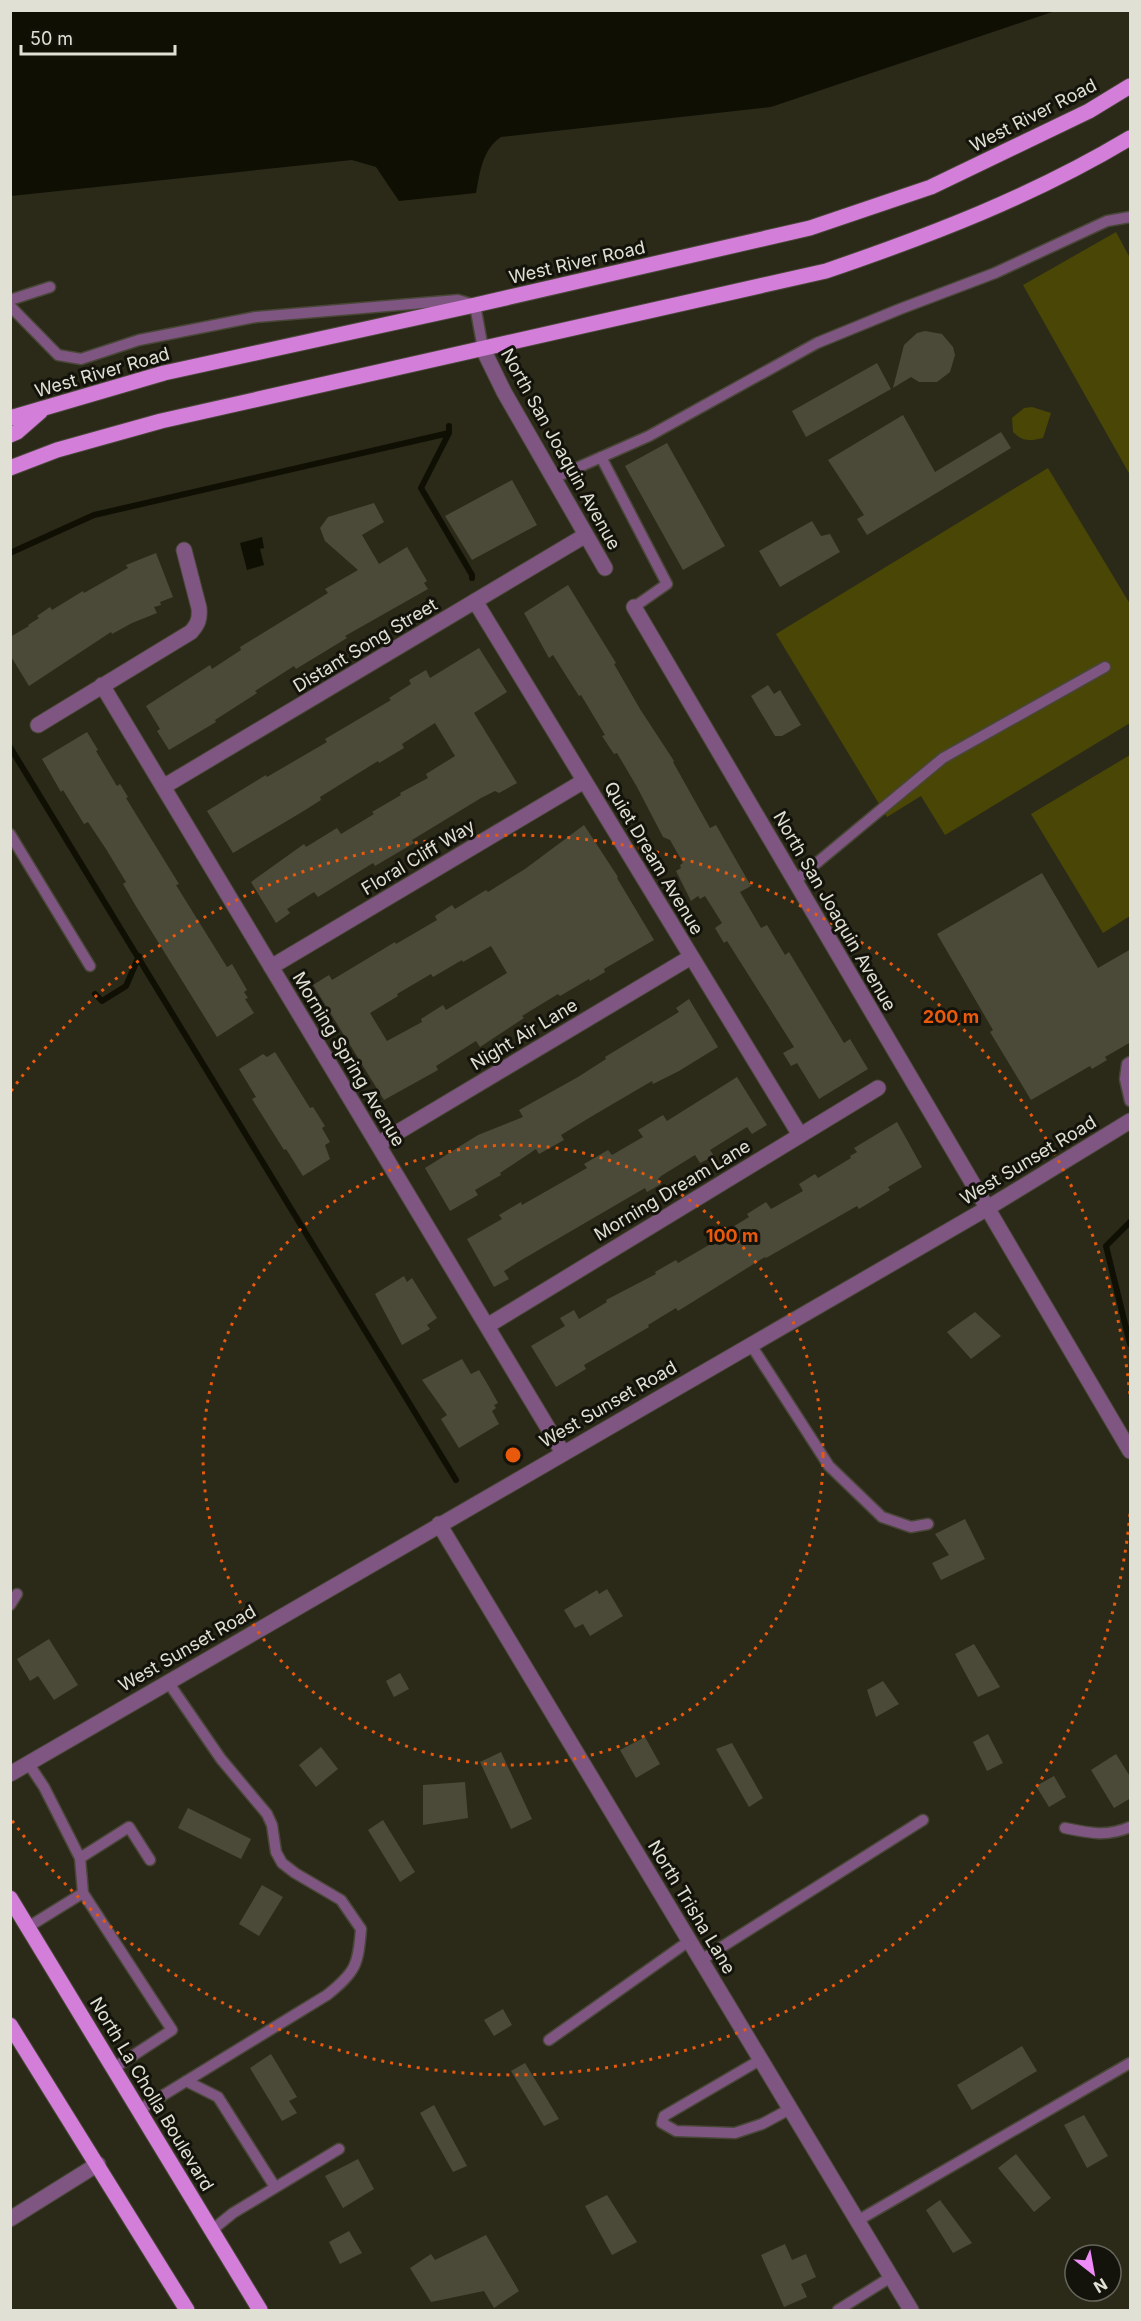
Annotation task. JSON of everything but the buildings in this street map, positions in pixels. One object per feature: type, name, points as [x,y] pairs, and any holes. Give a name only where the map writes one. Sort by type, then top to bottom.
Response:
[{"type":"main road","name":"West River Road","points":[[10,418],[164,373],[810,228],[931,187],[1089,111],[1131,86]]},
{"type":"main road","points":[[10,468],[57,450],[161,422],[826,271],[924,238],[1028,194],[1131,138]]},
{"type":"main road","points":[[10,435],[17,432],[43,408]]},
{"type":"main road","name":"North La Cholla Boulevard","points":[[10,1898],[260,2310]]},
{"type":"main road","points":[[10,2025],[187,2310]]},
{"type":"street","name":"North San Joaquin Avenue","points":[[483,349],[504,392],[605,568]]},
{"type":"street","name":"Distant Song Street","points":[[163,788],[586,536]]},
{"type":"street","points":[[38,725],[191,632],[198,625],[199,608],[184,550]]},
{"type":"street","name":"Quiet Dream Avenue","points":[[475,602],[800,1136]]},
{"type":"street","name":"North San Joaquin Avenue","points":[[634,607],[986,1209],[1131,1451]]},
{"type":"street","name":"Morning Spring Avenue","points":[[102,685],[563,1453]]},
{"type":"street","name":"Floral Cliff Way","points":[[271,967],[584,781]]},
{"type":"street","name":"Night Air Lane","points":[[378,1144],[691,957]]},
{"type":"street","name":"Morning Dream Lane","points":[[487,1326],[878,1088]]},
{"type":"street","name":"West Sunset Road","points":[[10,1774],[986,1209],[1131,1121]]},
{"type":"street","name":"North Trisha Lane","points":[[439,1524],[911,2310]]},
{"type":"street","points":[[10,2219],[98,2164]]},
{"type":"lane","points":[[554,478],[649,436],[817,343],[995,273],[1107,221],[1131,217]]},
{"type":"lane","points":[[10,300],[50,287]]},
{"type":"lane","points":[[10,306],[58,355],[81,358],[139,340],[256,317],[458,300],[475,305],[483,349]]},
{"type":"lane","points":[[601,457],[667,584],[634,607]]},
{"type":"lane","points":[[795,881],[943,758],[1105,667]]},
{"type":"lane","points":[[10,834],[90,966]]},
{"type":"lane","points":[[1131,1062],[1127,1064],[1125,1079],[1131,1101]]},
{"type":"lane","points":[[751,1345],[829,1466],[882,1517],[911,1527],[928,1524]]},
{"type":"lane","points":[[10,1605],[17,1594]]},
{"type":"lane","points":[[139,2110],[327,1995],[348,1978],[357,1962],[361,1929],[341,1899],[282,1863],[276,1852],[272,1826],[267,1814],[221,1759],[168,1682]]},
{"type":"lane","points":[[28,1763],[44,1787],[80,1858],[84,1893],[172,2030],[114,2068]]},
{"type":"lane","points":[[701,1960],[924,1820]]},
{"type":"lane","points":[[80,1858],[129,1827],[150,1860]]},
{"type":"lane","points":[[1065,1828],[1098,1834],[1117,1833],[1131,1827]]},
{"type":"lane","points":[[28,1927],[84,1893]]},
{"type":"lane","points":[[549,2040],[689,1941]]},
{"type":"lane","points":[[760,2060],[664,2116],[662,2122],[676,2130],[735,2133],[762,2124],[790,2109]]},
{"type":"lane","points":[[857,2221],[1131,2063]]},
{"type":"lane","points":[[186,2081],[218,2097],[275,2187]]},
{"type":"lane","points":[[212,2230],[233,2213],[339,2149]]},
{"type":"lane","points":[[838,2310],[891,2277]]},
{"type":"shaded area","points":[[10,11],[1055,11],[771,107],[501,137],[486,155],[476,193],[399,201],[376,167],[352,160],[11,196]]},
{"type":"shaded area","points":[[1116,232],[1130,258],[1130,475],[1023,285]]},
{"type":"shaded area","points":[[1032,407],[1051,413],[1043,438],[1027,440],[1013,432],[1012,418],[1024,408]]},
{"type":"shaded area","points":[[1048,468],[1130,604],[1130,723],[945,835],[921,796],[887,817],[776,634]]},
{"type":"shaded area","points":[[262,537],[264,548],[260,549],[264,565],[247,570],[240,543]]},
{"type":"shaded area","points":[[1130,755],[1130,916],[1103,933],[1031,814]]},
{"type":"waterway","points":[[10,553],[94,515],[449,433],[449,426]]},
{"type":"waterway","points":[[449,433],[421,488],[472,578]]},
{"type":"waterway","points":[[10,747],[456,1480]]},
{"type":"waterway","points":[[95,994],[102,1001],[126,986],[139,956]]},
{"type":"waterway","points":[[1130,1222],[1106,1246],[1130,1344]]}]
